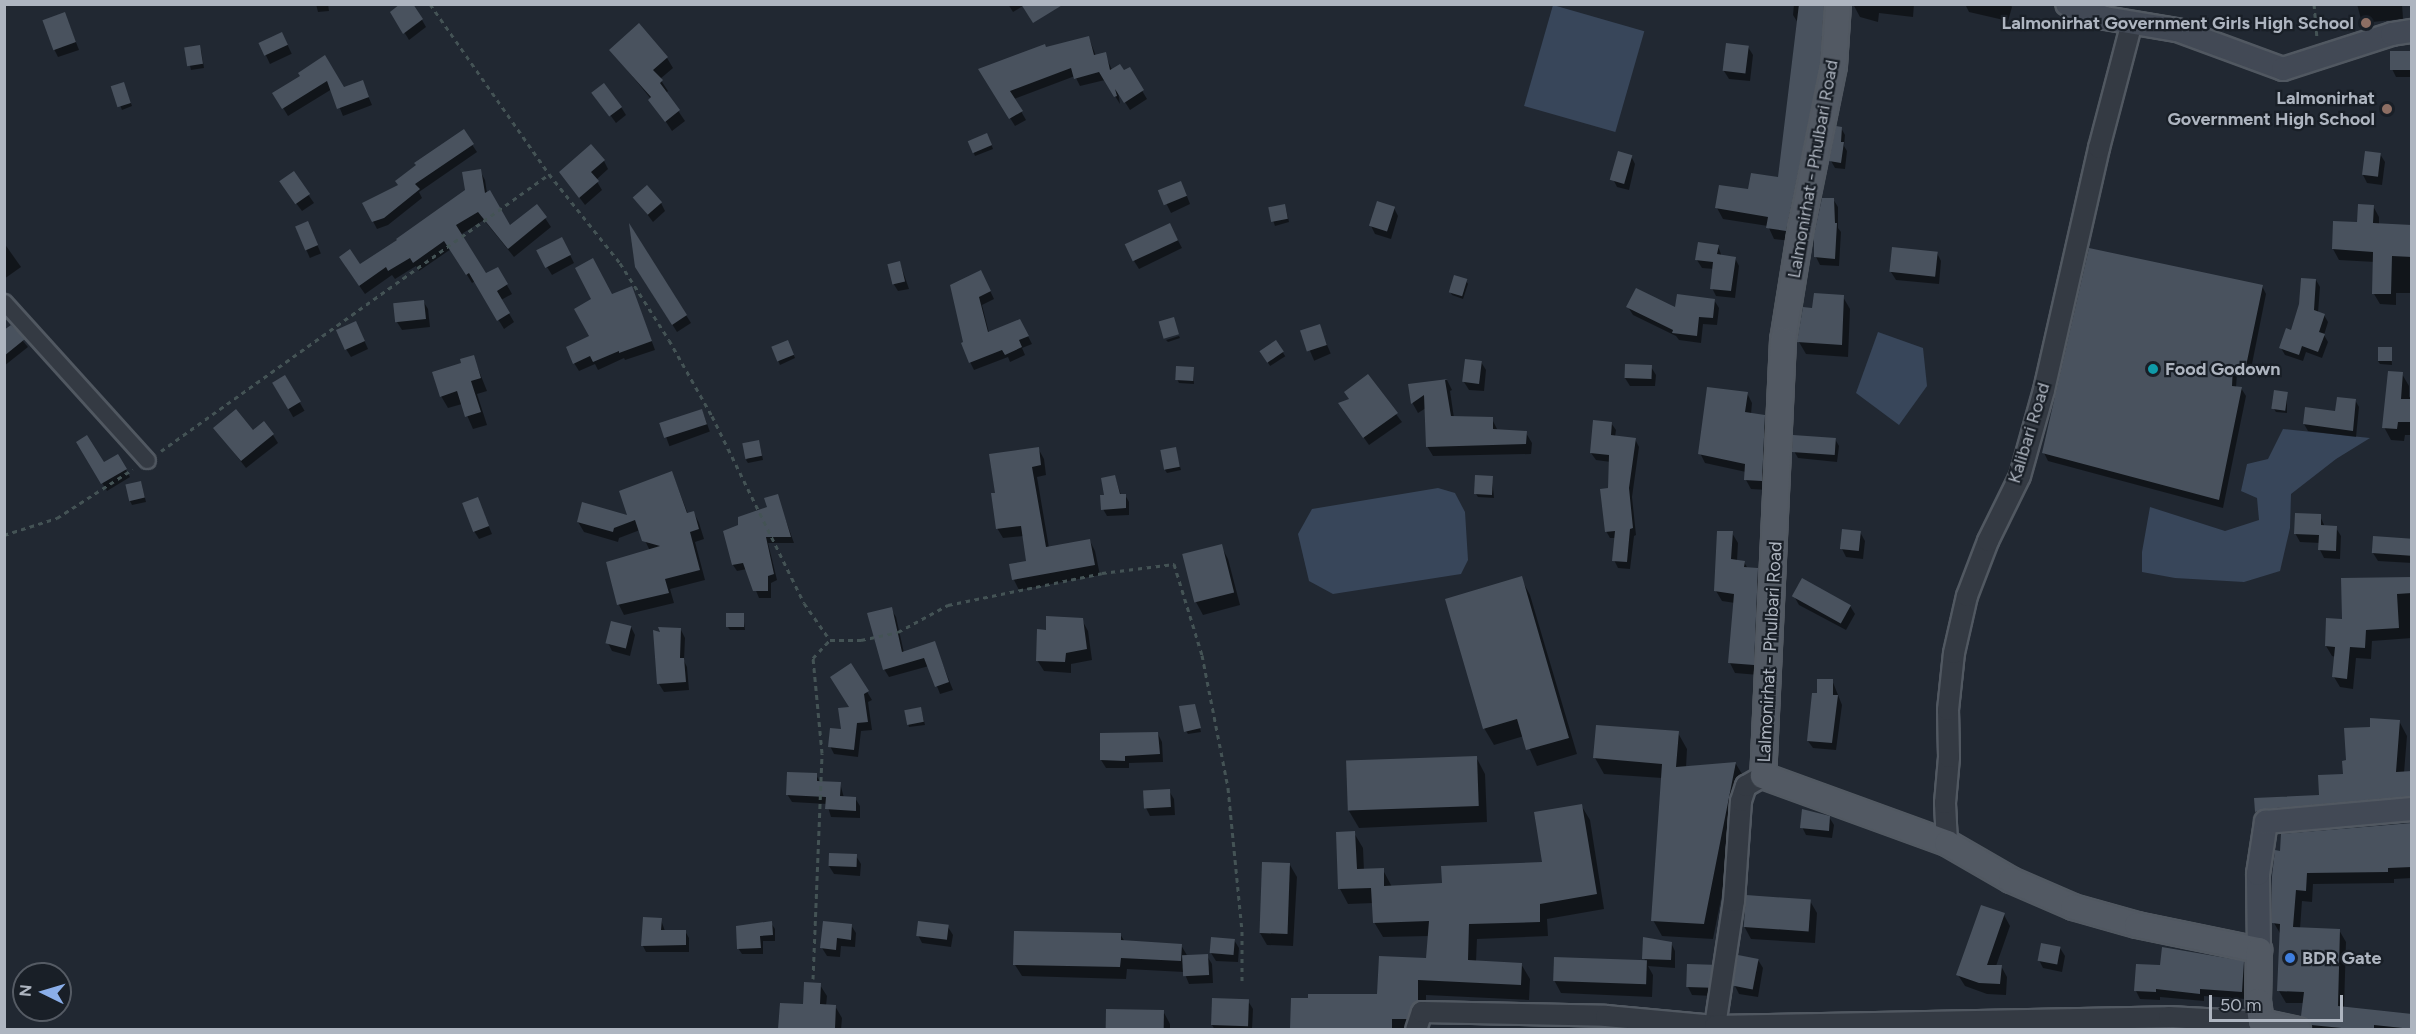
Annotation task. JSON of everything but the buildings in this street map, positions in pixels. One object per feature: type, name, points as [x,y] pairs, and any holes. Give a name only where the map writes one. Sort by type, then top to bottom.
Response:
[{"type":"main road","name":"Lalmonirhat - Phulbari Road","points":[[1838,4],[1834,66],[1801,228],[1783,340],[1763,776],[1947,843],[2011,880],[2073,908],[2137,925],[2259,950]]},
{"type":"main road","points":[[2067,4],[2105,18],[2177,30],[2283,69],[2392,34],[2412,31]]},
{"type":"main road","points":[[2298,1029],[2261,1022],[2258,1000],[2258,874],[2266,822],[2412,809]]},
{"type":"street","name":"Kalibari Road","points":[[1947,843],[1945,803],[1949,757],[1948,710],[1954,653],[1967,596],[1988,541],[2020,476],[2044,390],[2099,148],[2132,22]]},
{"type":"street","points":[[4,302],[147,460]]},
{"type":"street","points":[[1715,1026],[1734,901],[1741,801],[1746,786],[1763,776]]},
{"type":"street","points":[[1416,1029],[1422,1012],[1606,1016],[1715,1026],[2169,1017],[2261,1022]]},
{"type":"path","points":[[430,4],[549,174],[620,263],[669,340],[712,416],[804,603],[830,640]]},
{"type":"path","points":[[2314,4],[2319,58]]},
{"type":"path","points":[[4,535],[57,518],[147,460],[549,174]]},
{"type":"path","points":[[813,979],[822,753],[813,658],[830,640],[861,640],[898,632],[948,605],[1102,573],[1174,564],[1202,655],[1228,788],[1242,931],[1242,985]]},
{"type":"water","points":[[1553,5],[1644,31],[1615,132],[1524,106]]},
{"type":"water","points":[[1878,332],[1923,348],[1927,386],[1899,425],[1856,393]]},
{"type":"water","points":[[2283,429],[2370,438],[2336,459],[2291,494],[2290,528],[2280,571],[2244,582],[2175,578],[2142,572],[2142,552],[2150,507],[2225,531],[2259,520],[2257,498],[2241,491],[2247,464],[2268,459]]},
{"type":"water","points":[[1438,488],[1455,493],[1465,512],[1468,560],[1461,574],[1333,594],[1309,581],[1298,534],[1312,509]]},
{"type":"place","name":"Lalmonirhat Government Girls High School","points":[[2366,23]]},
{"type":"place","name":"Lalmonirhat Government High School","points":[[2387,109]]},
{"type":"place","name":"Food Godown","points":[[2153,369]]},
{"type":"place","name":"BDR Gate","points":[[2290,958]]}]
